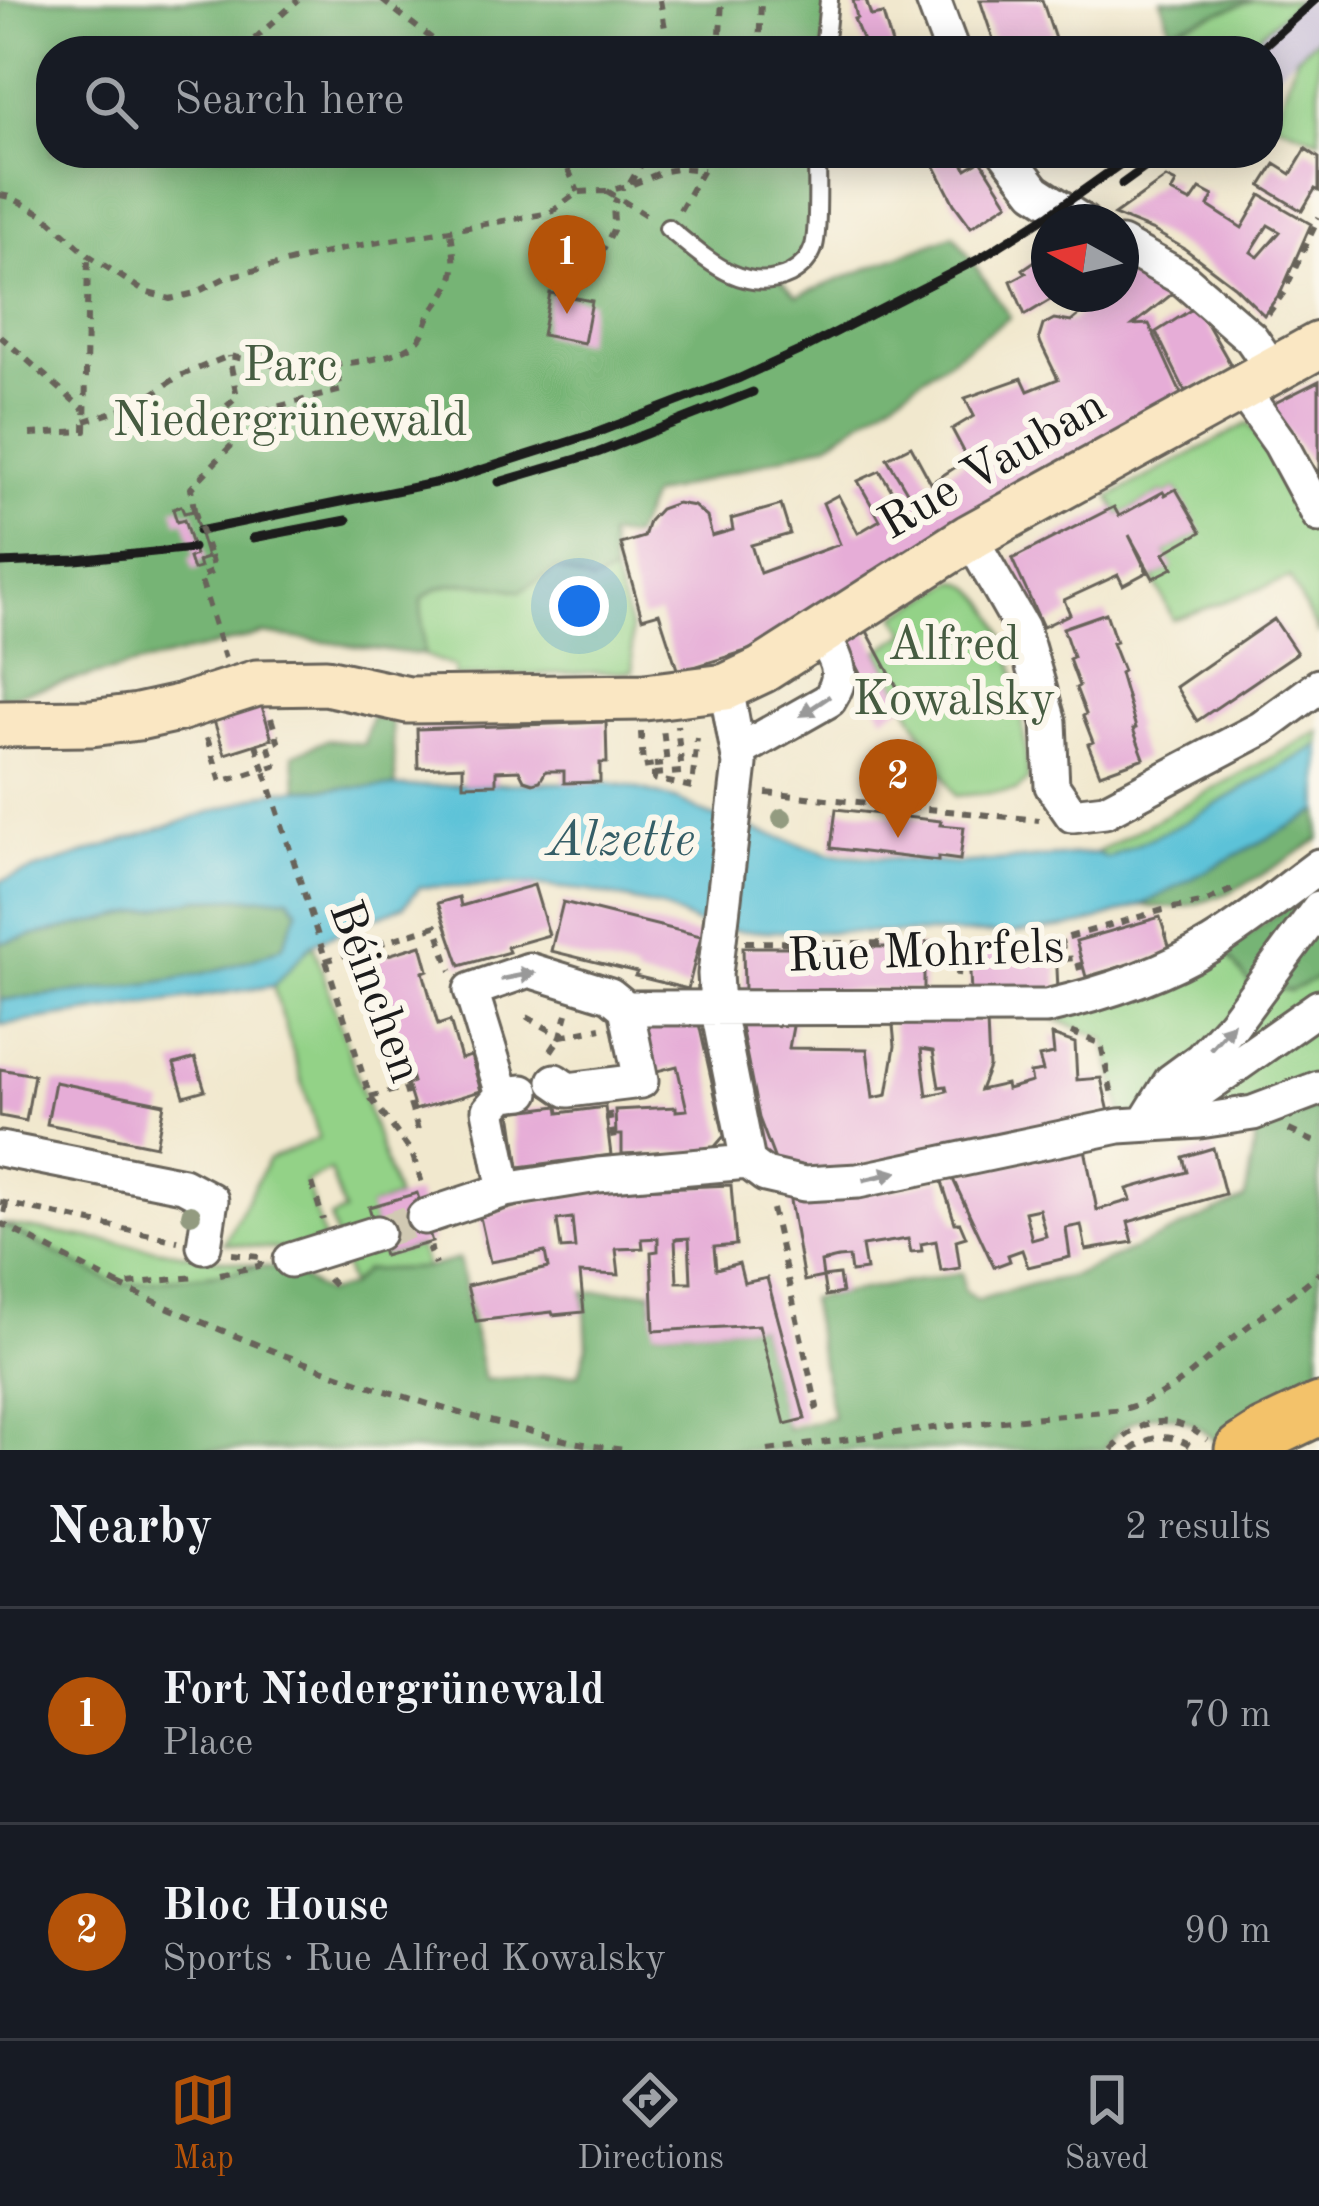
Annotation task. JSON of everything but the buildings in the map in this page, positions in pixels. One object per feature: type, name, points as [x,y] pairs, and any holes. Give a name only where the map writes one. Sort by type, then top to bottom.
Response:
[{"type":"main road","name":"Rue Vauban","points":[[726,687],[762,670],[1254,365],[1319,345]]},
{"type":"main road","points":[[0,724],[138,718],[237,687],[291,680],[326,682],[408,700],[645,697],[726,687]]},
{"type":"main road","points":[[1241,1450],[1319,1409]]},
{"type":"main road","points":[[1287,1450],[1319,1425]]},
{"type":"street","points":[[933,0],[946,36]]},
{"type":"street","points":[[1018,168],[1035,190],[1056,204]]},
{"type":"street","points":[[1139,254],[1182,278],[1254,365],[1280,443],[1319,515]]},
{"type":"street","points":[[970,537],[1022,628],[1049,722],[1052,786],[1072,814],[1105,812],[1262,728],[1319,686]]},
{"type":"street","points":[[739,751],[829,700],[838,685],[840,668],[821,632]]},
{"type":"street","points":[[726,687],[740,764],[715,974],[717,1006],[756,1169]]},
{"type":"street","name":"Rue Mohrfels","points":[[627,1015],[717,1006],[1046,1007],[1087,998],[1185,959],[1216,942],[1319,866]]},
{"type":"street","points":[[1132,1124],[1233,1024],[1319,908]]},
{"type":"street","points":[[505,1190],[489,1110],[527,1089],[568,1090],[640,1081],[627,1015],[610,995],[530,970],[471,989],[527,1089]]},
{"type":"street","points":[[1132,1124],[1187,1100],[1319,1006]]},
{"type":"street","points":[[428,1227],[505,1190],[598,1175],[756,1169],[804,1184],[858,1180],[1132,1124],[1253,1113],[1319,1088]]},
{"type":"street","points":[[0,1149],[183,1185],[211,1200],[204,1246]]},
{"type":"street","points":[[278,1258],[332,1238],[376,1233]]},
{"type":"lane","points":[[825,36],[829,0]]},
{"type":"lane","points":[[668,228],[731,275],[755,281],[779,279],[802,268],[814,245],[817,168]]},
{"type":"path","points":[[258,36],[298,0]]},
{"type":"path","points":[[382,0],[429,36]]},
{"type":"path","points":[[660,0],[666,36]]},
{"type":"path","points":[[720,36],[722,0]]},
{"type":"path","points":[[760,36],[761,0]]},
{"type":"path","points":[[567,168],[578,192]]},
{"type":"path","points":[[628,186],[639,168]]},
{"type":"path","points":[[0,195],[44,214],[88,256],[145,292],[170,299],[227,277],[334,251],[550,213],[578,192],[628,186],[665,171],[703,170],[668,228],[607,191]]},
{"type":"path","points":[[560,295],[563,280],[585,284],[613,230],[617,198]]},
{"type":"path","points":[[1254,365],[1319,217]]},
{"type":"path","points":[[85,421],[139,404],[177,376],[229,356],[293,369],[380,358],[415,343],[424,322],[452,285],[451,232]]},
{"type":"path","points":[[30,434],[85,431],[88,256]]},
{"type":"path","points":[[0,336],[84,409]]},
{"type":"path","points":[[227,406],[238,397],[229,356]]},
{"type":"path","points":[[225,659],[200,577],[214,571],[191,488],[266,410],[342,390],[334,365]]},
{"type":"path","points":[[641,729],[643,766],[682,772],[677,722]]},
{"type":"path","points":[[654,770],[667,764],[664,728]]},
{"type":"path","points":[[208,738],[221,782],[274,766],[268,745]]},
{"type":"path","points":[[654,770],[654,779],[692,787],[697,738]]},
{"type":"path","name":"Béinchen","points":[[256,744],[370,1097],[412,1153],[435,1265]]},
{"type":"path","points":[[736,802],[1031,821],[1072,814]]},
{"type":"path","points":[[718,936],[960,944],[1061,940],[1205,902],[1247,882]]},
{"type":"path","points":[[325,961],[436,926],[451,972],[471,989]]},
{"type":"path","points":[[1061,940],[1064,959],[1077,958]]},
{"type":"path","points":[[959,973],[960,944]]},
{"type":"path","points":[[527,1089],[561,1036],[574,984]]},
{"type":"path","points":[[1046,1007],[1051,1024],[1101,1044],[1132,1124]]},
{"type":"path","points":[[527,1017],[561,1036],[627,1015]]},
{"type":"path","points":[[370,1097],[405,1087],[418,1130]]},
{"type":"path","points":[[608,1107],[613,1136]]},
{"type":"path","points":[[756,1169],[817,1407],[802,1412]]},
{"type":"path","points":[[312,1183],[332,1238]]},
{"type":"path","points":[[204,1246],[3,1203],[2,1224],[218,1331],[337,1376],[461,1414],[594,1447],[629,1450]]},
{"type":"path","points":[[118,1285],[227,1273],[278,1258]]},
{"type":"path","points":[[768,1450],[1150,1402],[1173,1390],[1319,1273]]},
{"type":"path","points":[[1112,1450],[1132,1431],[1156,1422],[1191,1428],[1216,1450]]},
{"type":"path","points":[[1132,1431],[1139,1443]]},
{"type":"path","points":[[1131,1450],[1158,1436],[1184,1441],[1196,1450]]},
{"type":"shaded area","points":[[1298,0],[1319,0],[1319,36],[1283,68],[1283,36],[1258,36]]},
{"type":"green space","name":"Parc Niedergrünewald","points":[[0,0],[829,0],[825,36],[36,36],[36,168],[817,168],[814,245],[780,279],[797,296],[954,235],[1010,317],[829,443],[651,496],[634,536],[609,536],[613,573],[592,583],[557,569],[521,591],[455,584],[431,592],[421,600],[424,655],[263,634],[0,698]]},
{"type":"green space","points":[[1161,0],[1254,0],[1170,29]]},
{"type":"green space","points":[[1254,0],[1298,0],[1258,36],[1164,36],[1170,29]]},
{"type":"green space","points":[[1319,36],[1319,140],[1283,126],[1283,95],[1296,57]]},
{"type":"green space","points":[[1249,423],[1319,537],[1319,635],[1290,578],[1173,620],[1153,578],[1172,568],[1164,553],[1200,532],[1176,489],[1119,516],[1110,497]]},
{"type":"green space","points":[[557,569],[592,583],[613,573],[631,629],[633,671],[455,677],[454,667],[424,655],[421,600],[431,592],[455,584],[521,591]]},
{"type":"green space","name":"Alfred Kowalsky","points":[[956,581],[976,590],[991,610],[1013,667],[1028,780],[1016,791],[955,796],[878,651],[907,633],[896,616]]},
{"type":"green space","points":[[371,717],[391,719],[396,787],[298,789],[293,755],[327,740],[364,744]]},
{"type":"green space","points":[[1319,731],[1319,745],[1186,822],[1107,858],[1096,853]]},
{"type":"green space","points":[[1319,811],[1319,840],[1257,878],[1189,905],[1142,905]]},
{"type":"green space","points":[[1308,896],[1319,901],[1319,977],[1290,991],[1251,985],[1225,951]]},
{"type":"green space","points":[[290,897],[298,911],[282,947],[248,960],[143,984],[0,1000],[0,943],[198,899]]},
{"type":"green space","points":[[313,943],[397,1198],[370,1207],[383,1255],[419,1246],[426,1268],[365,1270],[350,1286],[330,1218],[344,1212],[330,1170],[306,1182],[324,1240],[292,1251],[224,1243],[268,1160],[319,1138],[273,986]]},
{"type":"green space","points":[[1225,951],[1290,991],[1319,977],[1319,1107],[1257,1130],[1127,1136],[1105,1039],[1057,1020]]},
{"type":"green space","points":[[1319,1107],[1319,1383],[1219,1445],[1190,1423],[1160,1415],[1130,1424],[1104,1450],[0,1450],[0,1224],[118,1285],[259,1266],[287,1269],[325,1293],[350,1286],[365,1270],[426,1268],[459,1259],[484,1380],[579,1374],[587,1346],[584,1292],[652,1291],[655,1331],[759,1325],[787,1429],[833,1417],[809,1299],[962,1273],[964,1291],[977,1300],[1073,1276],[1245,1199],[1257,1130]]},
{"type":"green space","points":[[2,1224],[259,1266],[118,1285]]},
{"type":"water","name":"Alzette","points":[[1319,745],[1319,811],[1142,905],[1082,925],[1008,934],[740,931],[701,926],[661,907],[590,891],[534,885],[420,887],[404,906],[313,943],[273,986],[0,1025],[0,1000],[179,978],[282,947],[298,911],[289,897],[198,899],[0,943],[0,881],[278,790],[600,782],[678,800],[709,815],[831,854],[957,864],[1096,853],[1107,858],[1186,822]]},
{"type":"tunnel","points":[[377,1233],[424,1217]]},
{"type":"railway","points":[[1275,36],[1315,0]]},
{"type":"railway","points":[[199,531],[449,480],[593,434],[740,378],[977,260],[1115,168]]},
{"type":"railway","points":[[1122,184],[1144,168]]},
{"type":"railway","points":[[499,482],[597,453],[753,392]]},
{"type":"railway","points":[[253,538],[347,520]]},
{"type":"railway","points":[[0,563],[193,548]]},
{"type":"place","name":"Fort Niedergrünewald","points":[[567,314]]},
{"type":"place","name":"Bloc House","points":[[898,838]]}]
